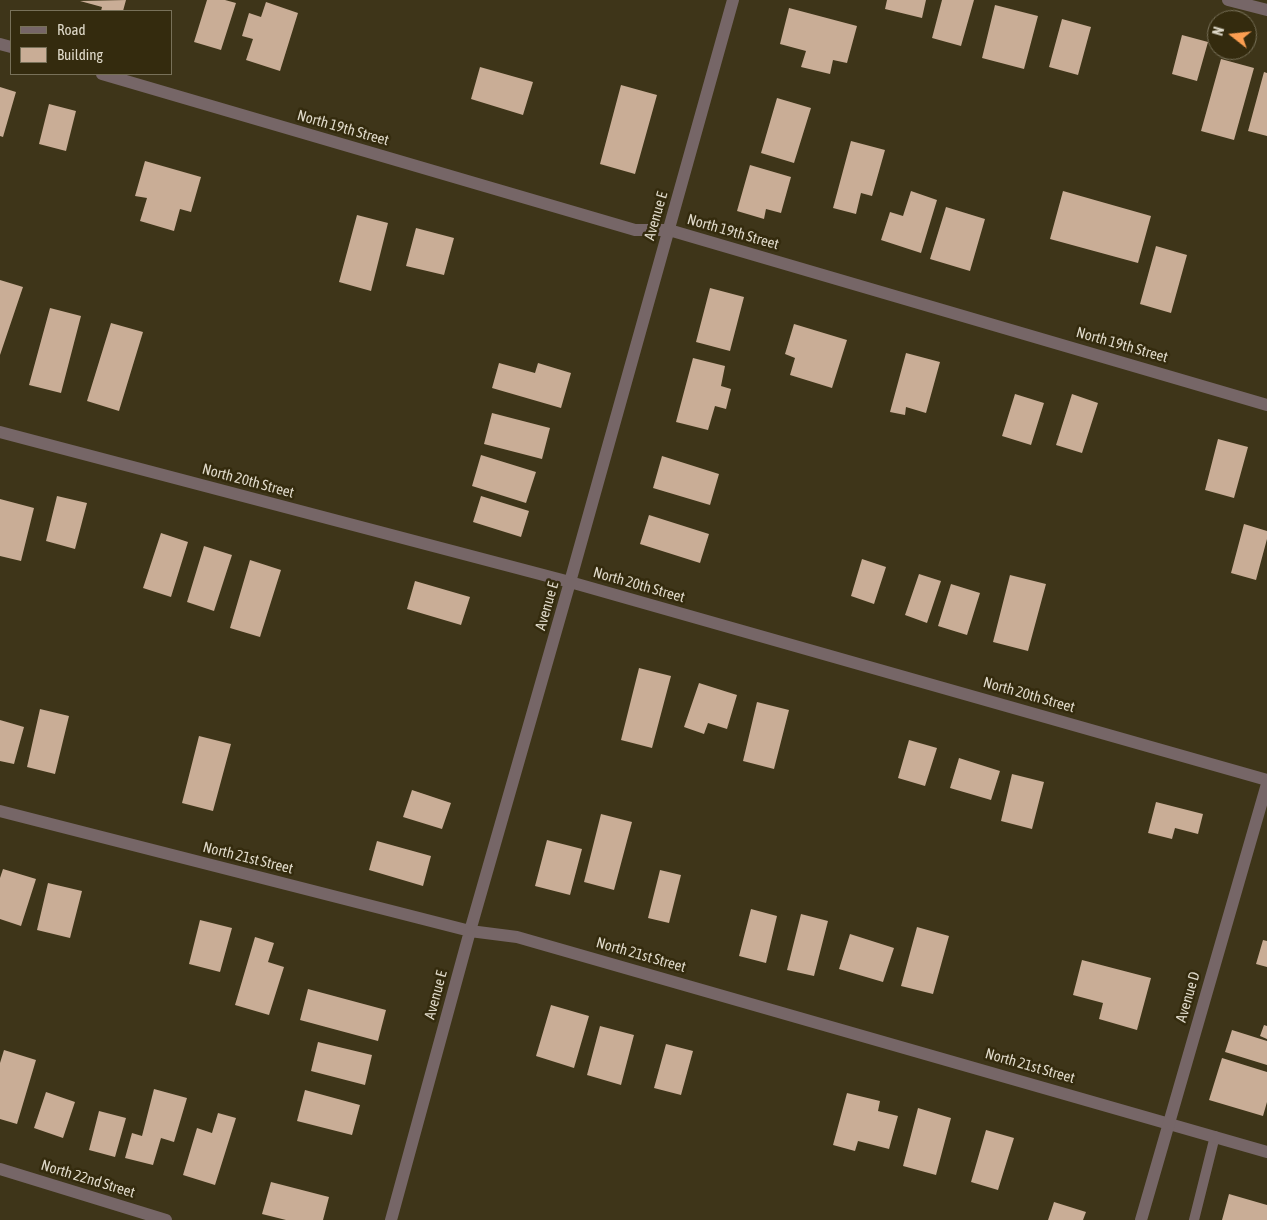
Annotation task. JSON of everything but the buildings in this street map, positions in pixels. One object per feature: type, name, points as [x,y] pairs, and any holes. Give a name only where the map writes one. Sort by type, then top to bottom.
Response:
[{"type":"street","name":"Avenue E","points":[[391,1220],[470,931],[733,0]]},
{"type":"street","points":[[1228,0],[1267,10]]},
{"type":"street","name":"North 19th Street","points":[[105,75],[635,230],[669,230],[1267,405]]},
{"type":"street","name":"North 20th Street","points":[[0,432],[570,582],[1267,780]]},
{"type":"street","name":"Avenue D","points":[[1141,1220],[1267,784]]},
{"type":"street","name":"North 21st Street","points":[[0,812],[470,931],[517,937],[1267,1152]]},
{"type":"street","name":"North 22nd Street","points":[[0,1170],[166,1220]]},
{"type":"lane","points":[[1194,1220],[1215,1136]]}]
